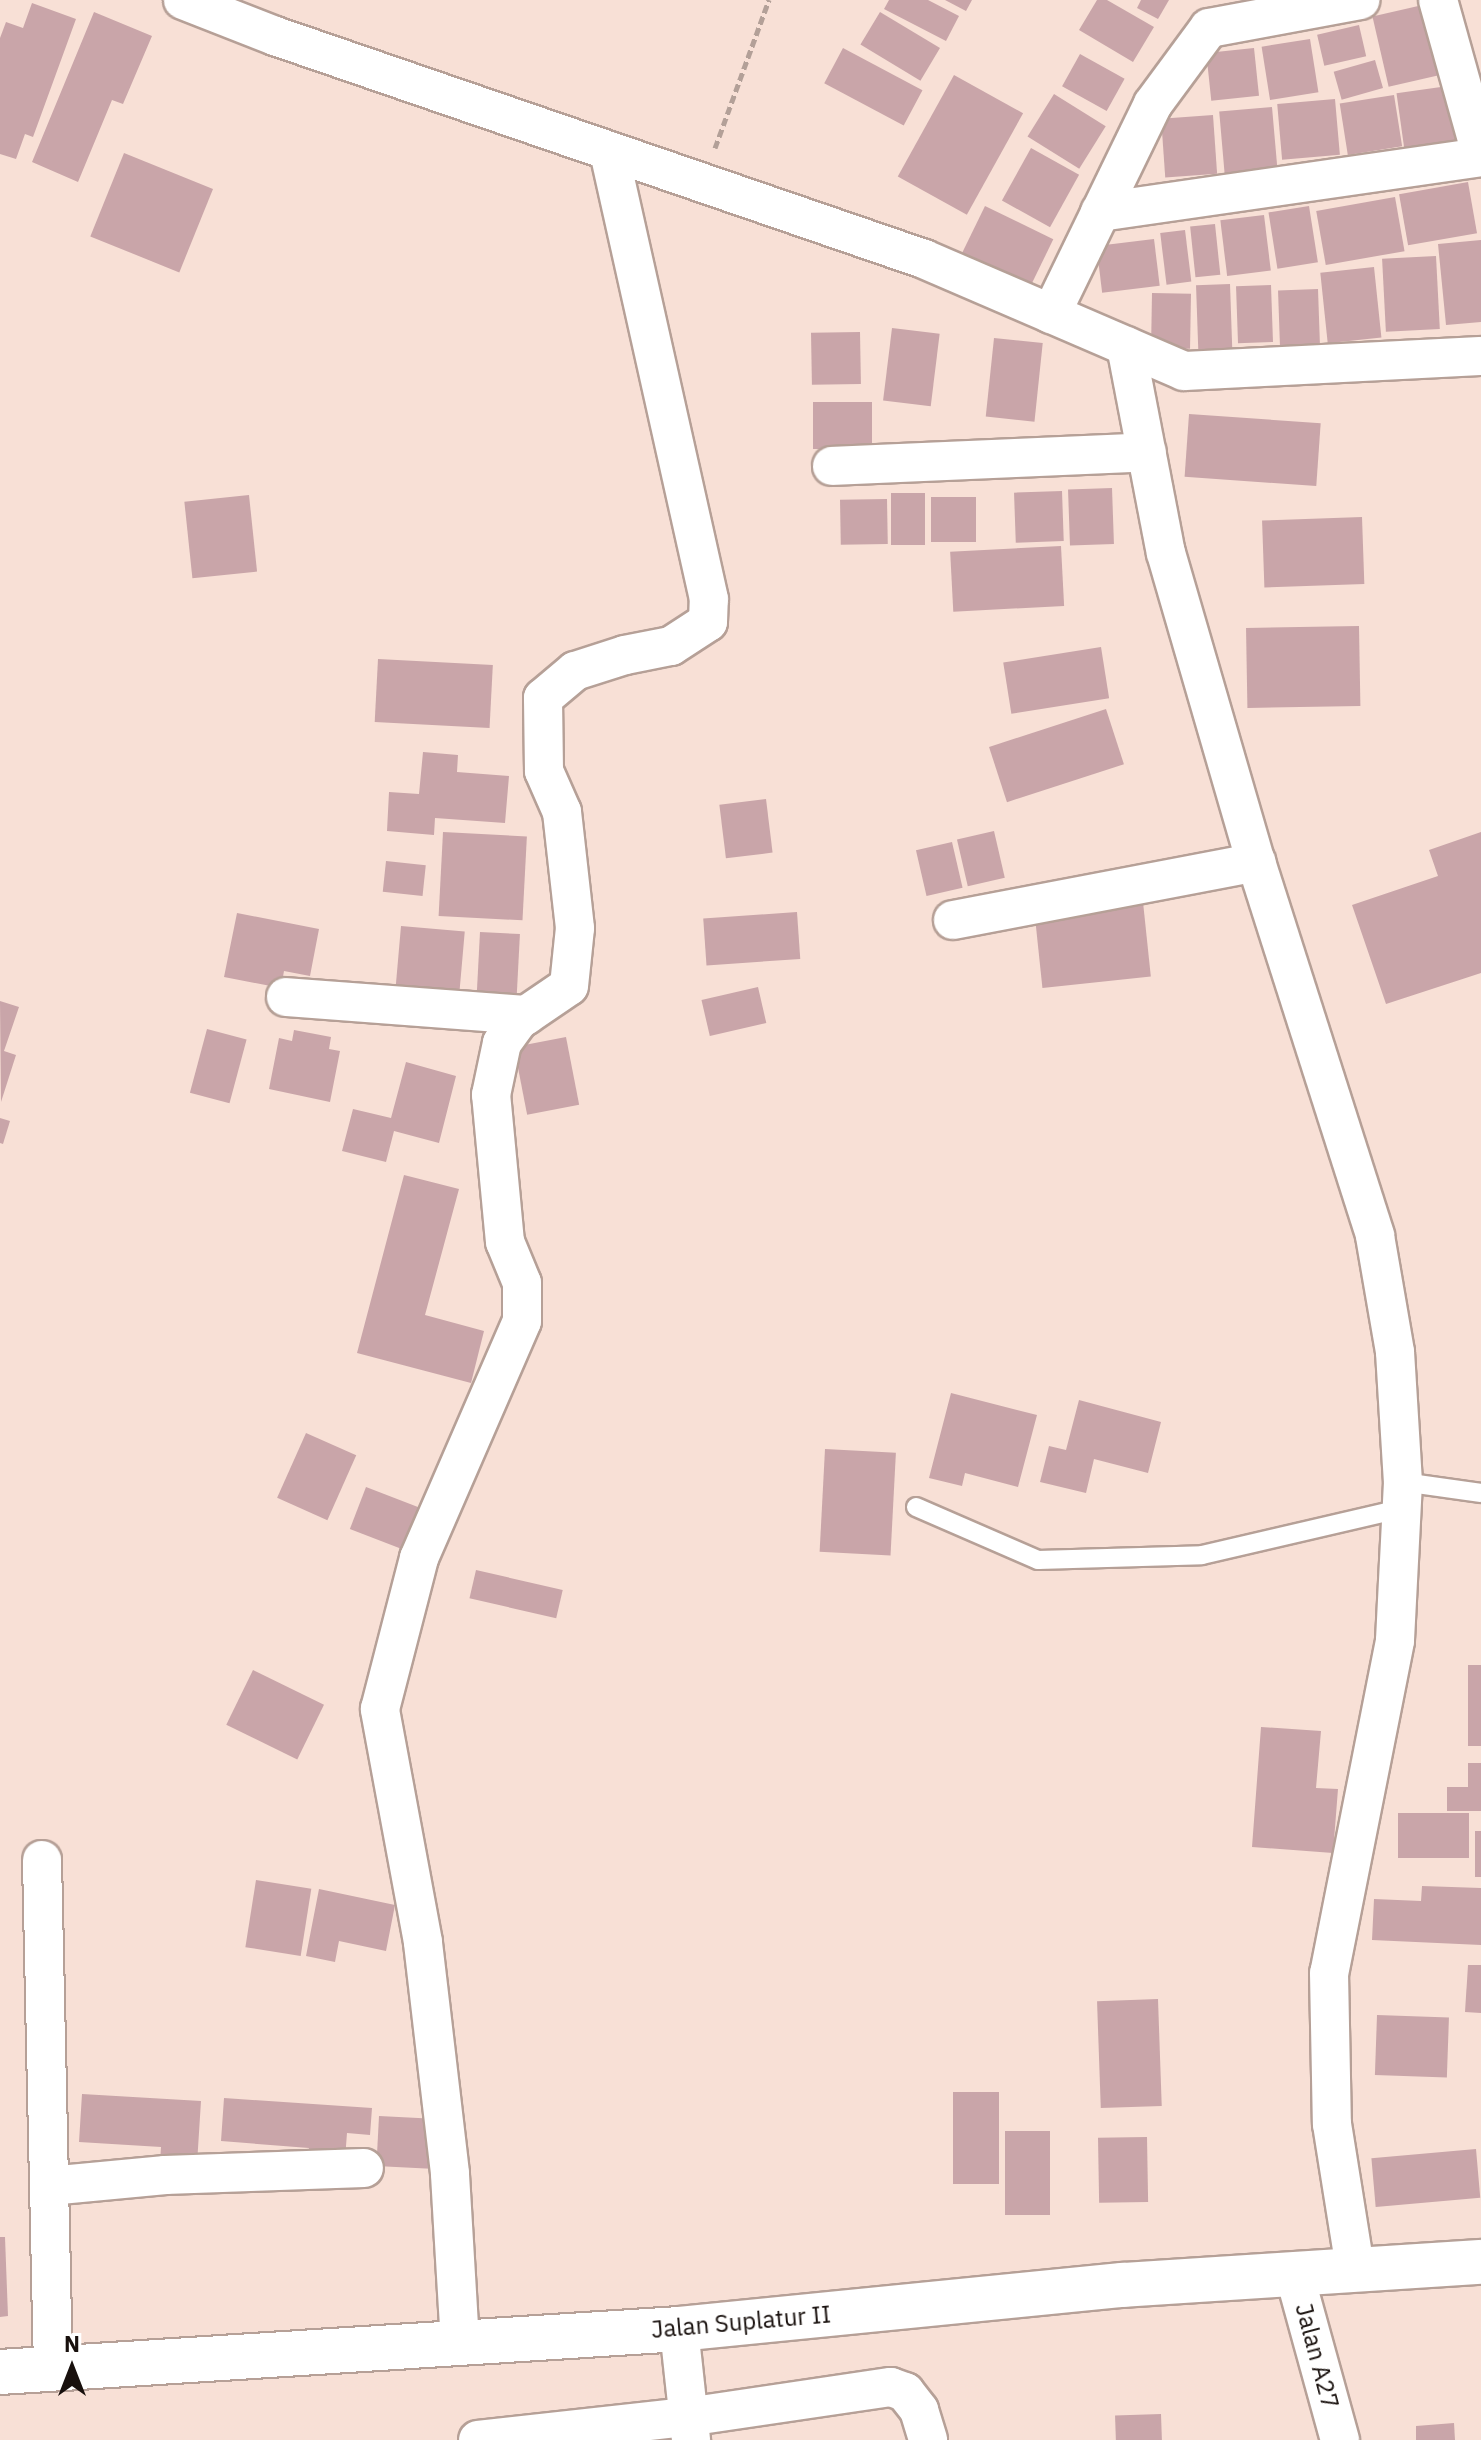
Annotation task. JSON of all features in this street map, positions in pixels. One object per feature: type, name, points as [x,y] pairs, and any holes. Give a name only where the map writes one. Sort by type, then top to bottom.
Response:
[{"type":"street","points":[[183,0],[275,36],[924,259],[1184,371],[1481,356]]},
{"type":"street","points":[[1051,314],[1153,104],[1212,14],[1360,0]]},
{"type":"street","points":[[1100,212],[1481,156],[1438,0]]},
{"type":"street","points":[[460,2343],[450,2173],[423,1942],[380,1709],[419,1558],[522,1321],[522,1283],[505,1242],[491,1095],[502,1043],[526,1015],[569,986],[575,928],[562,812],[544,771],[543,698],[575,671],[625,655],[671,646],[708,622],[709,599],[609,151]]},
{"type":"street","points":[[1126,346],[1166,553],[1256,862],[1375,1236],[1395,1352],[1401,1496],[1395,1641],[1329,1973],[1332,2124],[1355,2268]]},
{"type":"street","points":[[832,466],[1147,452]]},
{"type":"street","points":[[953,920],[1256,862]]},
{"type":"street","points":[[286,997],[526,1015]]},
{"type":"street","points":[[42,1860],[53,2369]]},
{"type":"street","points":[[49,2186],[165,2175],[364,2168]]},
{"type":"street","name":"Jalan Suplatur II","points":[[0,2372],[679,2329],[1123,2285],[1481,2262]]},
{"type":"street","name":"Jalan A27","points":[[1294,2273],[1340,2440]]},
{"type":"street","points":[[679,2329],[689,2429]]},
{"type":"street","points":[[478,2440],[689,2429],[891,2387],[905,2392],[919,2410],[928,2440]]},
{"type":"lane","points":[[916,1507],[1038,1560],[1202,1555],[1401,1496],[1481,1493]]},
{"type":"path","points":[[702,183],[769,0]]},
{"type":"building","points":[[889,0],[928,0],[959,16],[946,41],[884,9]]},
{"type":"building","points":[[945,0],[972,0],[966,11]]},
{"type":"building","points":[[1097,0],[1107,0],[1154,27],[1133,62],[1079,30]]},
{"type":"building","points":[[1141,0],[1169,0],[1158,19],[1137,8]]},
{"type":"building","points":[[32,3],[76,19],[33,137],[25,134],[16,159],[0,154],[0,38],[6,22],[23,28]]},
{"type":"building","points":[[1427,4],[1443,74],[1389,87],[1372,17]]},
{"type":"building","points":[[94,12],[152,36],[123,104],[112,100],[78,182],[32,162]]},
{"type":"building","points":[[880,12],[940,48],[920,81],[860,45]]},
{"type":"building","points":[[1359,25],[1366,56],[1324,66],[1317,35]]},
{"type":"building","points":[[1310,39],[1318,92],[1270,100],[1262,47]]},
{"type":"building","points":[[843,48],[922,90],[904,126],[824,83]]},
{"type":"building","points":[[1254,48],[1259,96],[1211,101],[1206,53]]},
{"type":"building","points":[[1080,54],[1125,79],[1107,111],[1062,86]]},
{"type":"building","points":[[1375,60],[1383,88],[1342,100],[1334,72]]},
{"type":"building","points":[[954,75],[1023,113],[967,215],[898,176]]},
{"type":"building","points":[[1448,86],[1456,142],[1404,150],[1397,93]]},
{"type":"building","points":[[1054,94],[1106,126],[1079,169],[1028,136]]},
{"type":"building","points":[[1394,95],[1402,146],[1348,155],[1340,104]]},
{"type":"building","points":[[1335,99],[1340,155],[1282,160],[1277,104]]},
{"type":"building","points":[[1272,107],[1277,170],[1225,174],[1219,112]]},
{"type":"building","points":[[1213,115],[1217,174],[1165,177],[1161,119]]},
{"type":"building","points":[[1031,148],[1079,175],[1050,227],[1002,200]]},
{"type":"building","points":[[124,153],[213,189],[179,272],[90,236]]},
{"type":"building","points":[[1468,182],[1477,233],[1408,245],[1399,194]]},
{"type":"building","points":[[1395,197],[1405,251],[1326,265],[1316,211]]},
{"type":"building","points":[[985,206],[1053,239],[1029,290],[960,256]]},
{"type":"building","points":[[1309,206],[1318,262],[1277,269],[1269,212]]},
{"type":"building","points":[[1264,215],[1271,271],[1227,276],[1220,220]]},
{"type":"building","points":[[1215,224],[1220,275],[1195,277],[1190,227]]},
{"type":"building","points":[[1185,230],[1191,282],[1167,285],[1160,233]]},
{"type":"building","points":[[1154,239],[1160,286],[1102,293],[1096,246]]},
{"type":"building","points":[[1481,240],[1481,322],[1446,325],[1438,244]]},
{"type":"building","points":[[1436,256],[1440,329],[1386,332],[1382,259]]},
{"type":"building","points":[[1374,267],[1381,338],[1328,343],[1320,273]]},
{"type":"building","points":[[1230,284],[1232,355],[1198,356],[1196,285]]},
{"type":"building","points":[[1271,285],[1273,342],[1238,343],[1236,286]]},
{"type":"building","points":[[1318,289],[1320,346],[1280,347],[1278,290]]},
{"type":"building","points":[[1152,293],[1191,294],[1190,349],[1151,348]]},
{"type":"building","points":[[892,328],[940,334],[931,406],[883,400]]},
{"type":"building","points":[[860,332],[861,384],[812,385],[811,333]]},
{"type":"building","points":[[994,338],[1043,343],[1034,422],[986,417]]},
{"type":"building","points":[[813,402],[872,402],[872,449],[813,449]]},
{"type":"building","points":[[1189,414],[1321,423],[1316,486],[1185,477]]},
{"type":"building","points":[[1112,488],[1114,544],[1070,546],[1068,490]]},
{"type":"building","points":[[1062,491],[1064,541],[1016,543],[1014,493]]},
{"type":"building","points":[[891,493],[925,493],[925,545],[891,545]]},
{"type":"building","points":[[249,495],[257,572],[192,578],[184,502]]},
{"type":"building","points":[[931,497],[976,497],[976,542],[931,542]]},
{"type":"building","points":[[887,499],[888,544],[841,545],[840,500]]},
{"type":"building","points":[[1362,517],[1364,584],[1264,587],[1262,520]]},
{"type":"building","points":[[1061,546],[1064,606],[953,612],[950,552]]},
{"type":"building","points":[[1359,626],[1360,706],[1247,708],[1246,628]]},
{"type":"building","points":[[1101,647],[1109,698],[1011,714],[1003,662]]},
{"type":"building","points":[[378,659],[493,665],[490,728],[375,722]]},
{"type":"building","points":[[1106,709],[1124,764],[1007,802],[989,747]]},
{"type":"building","points":[[423,752],[458,755],[457,772],[509,776],[505,823],[435,818],[434,835],[387,831],[389,792],[419,794]]},
{"type":"building","points":[[766,799],[773,853],[726,858],[719,805]]},
{"type":"building","points":[[994,831],[1005,878],[968,886],[957,840]]},
{"type":"building","points":[[443,832],[527,836],[522,920],[439,916]]},
{"type":"building","points":[[1481,832],[1481,973],[1386,1004],[1352,905],[1438,876],[1429,850]]},
{"type":"building","points":[[952,842],[963,888],[927,896],[916,850]]},
{"type":"building","points":[[386,861],[426,865],[423,896],[383,892]]},
{"type":"building","points":[[1143,902],[1151,977],[1042,988],[1035,913]]},
{"type":"building","points":[[797,912],[800,959],[707,965],[703,919]]},
{"type":"building","points":[[237,913],[319,929],[310,976],[284,971],[281,988],[224,977]]},
{"type":"building","points":[[401,926],[465,932],[460,991],[396,986]]},
{"type":"building","points":[[480,932],[520,934],[516,1006],[476,1004]]},
{"type":"building","points":[[758,987],[766,1023],[710,1036],[701,1000]]},
{"type":"building","points":[[0,1001],[19,1007],[4,1051],[16,1055],[1,1102]]},
{"type":"building","points":[[207,1029],[247,1040],[230,1103],[190,1093]]},
{"type":"building","points":[[294,1030],[331,1037],[329,1049],[340,1051],[330,1102],[269,1089],[279,1038],[292,1041]]},
{"type":"building","points":[[566,1037],[579,1105],[527,1115],[514,1047]]},
{"type":"building","points":[[406,1062],[456,1076],[439,1143],[394,1131],[386,1162],[342,1151],[353,1109],[391,1118]]},
{"type":"building","points":[[0,1118],[10,1121],[3,1144],[0,1143]]},
{"type":"building","points":[[404,1175],[459,1189],[425,1315],[484,1331],[471,1383],[357,1353]]},
{"type":"building","points":[[951,1393],[1037,1415],[1018,1487],[965,1473],[962,1486],[929,1478]]},
{"type":"building","points":[[1079,1400],[1161,1422],[1148,1473],[1094,1459],[1086,1493],[1040,1482],[1049,1446],[1066,1450]]},
{"type":"building","points":[[306,1433],[356,1455],[327,1520],[277,1498]]},
{"type":"building","points":[[825,1449],[896,1453],[891,1556],[820,1552]]},
{"type":"building","points":[[366,1487],[428,1511],[411,1553],[350,1529]]},
{"type":"building","points":[[476,1570],[563,1590],[556,1618],[469,1598]]},
{"type":"building","points":[[1468,1665],[1481,1665],[1481,1746],[1468,1746]]},
{"type":"building","points":[[253,1670],[324,1705],[297,1759],[226,1725]]},
{"type":"building","points":[[1261,1727],[1321,1731],[1316,1788],[1338,1789],[1333,1853],[1252,1847]]},
{"type":"building","points":[[1468,1763],[1481,1763],[1481,1811],[1447,1811],[1447,1787],[1468,1787]]},
{"type":"building","points":[[1398,1813],[1469,1813],[1469,1858],[1398,1858]]},
{"type":"building","points":[[1475,1831],[1481,1831],[1481,1877],[1475,1877]]},
{"type":"building","points":[[256,1880],[311,1889],[301,1956],[245,1947]]},
{"type":"building","points":[[1422,1886],[1481,1888],[1481,1945],[1372,1940],[1374,1899],[1421,1901]]},
{"type":"building","points":[[319,1889],[395,1905],[386,1951],[339,1941],[335,1962],[306,1956]]},
{"type":"building","points":[[1468,1965],[1481,1965],[1481,2013],[1465,2012]]},
{"type":"building","points":[[1158,1999],[1162,2106],[1101,2108],[1097,2001]]},
{"type":"building","points":[[1377,2015],[1449,2018],[1447,2077],[1375,2075]]},
{"type":"building","points":[[953,2092],[999,2092],[999,2184],[953,2184]]},
{"type":"building","points":[[82,2094],[201,2101],[197,2164],[160,2162],[161,2147],[79,2142]]},
{"type":"building","points":[[224,2098],[372,2108],[370,2135],[347,2133],[345,2159],[308,2157],[309,2148],[221,2141]]},
{"type":"building","points":[[379,2116],[433,2119],[430,2169],[376,2166]]},
{"type":"building","points":[[1005,2131],[1050,2131],[1050,2215],[1005,2215]]},
{"type":"building","points":[[1147,2137],[1148,2202],[1099,2203],[1098,2138]]},
{"type":"building","points":[[1476,2149],[1480,2198],[1376,2207],[1371,2158]]},
{"type":"building","points":[[0,2237],[5,2237],[8,2316],[0,2317]]},
{"type":"building","points":[[1161,2414],[1162,2440],[1116,2440],[1115,2416]]},
{"type":"building","points":[[1454,2423],[1455,2440],[1416,2440],[1416,2426]]}]
